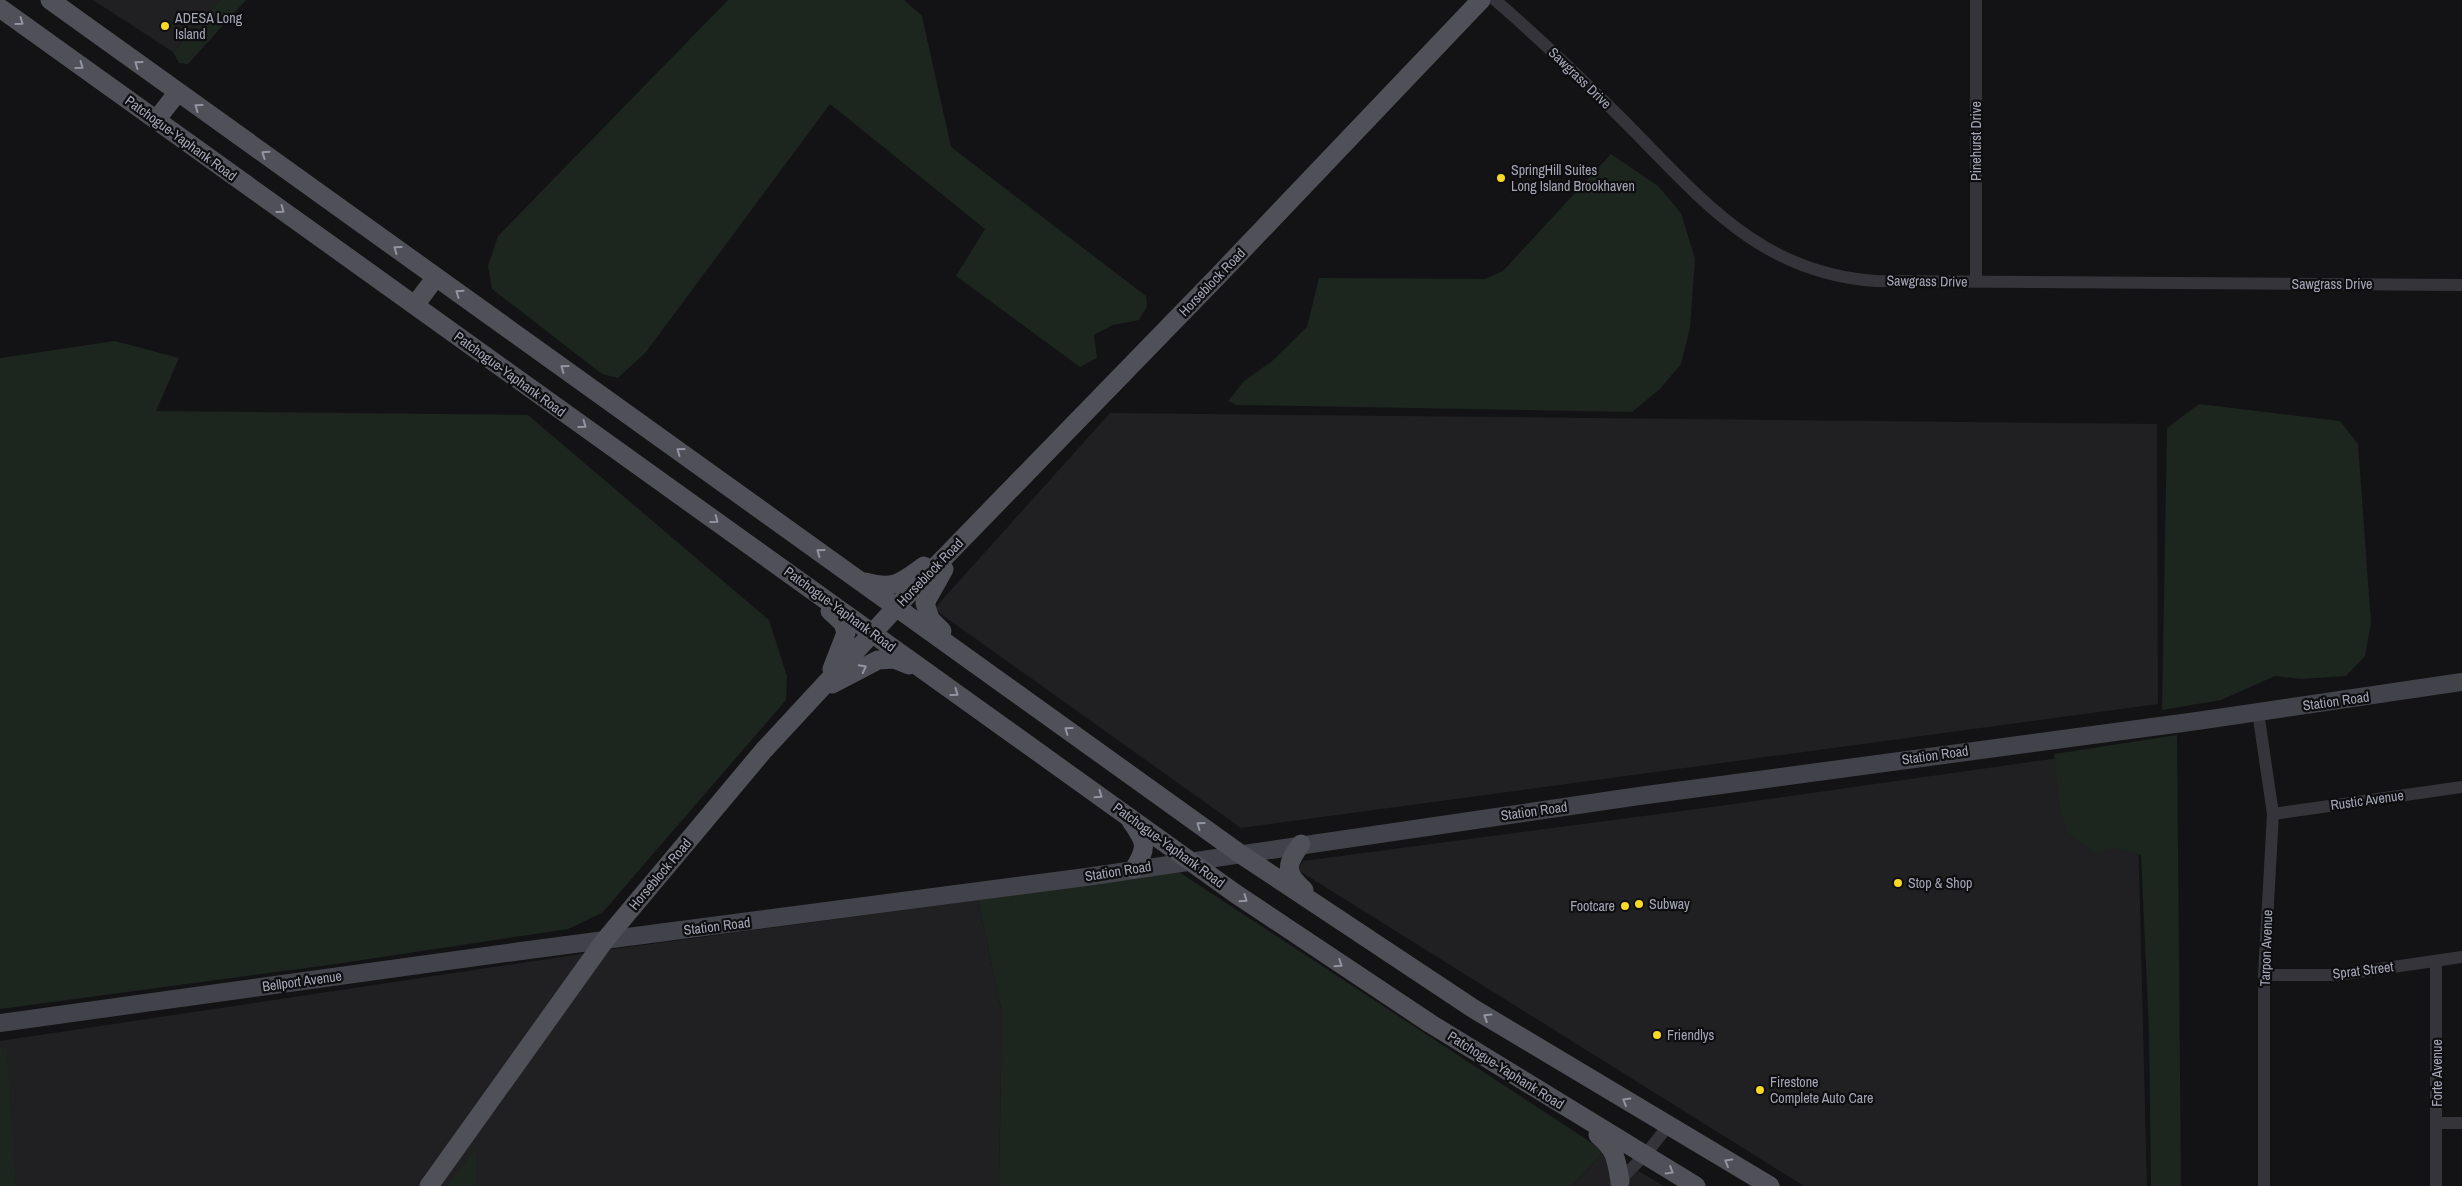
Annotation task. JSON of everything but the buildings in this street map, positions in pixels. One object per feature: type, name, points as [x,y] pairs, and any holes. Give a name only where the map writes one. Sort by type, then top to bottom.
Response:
[{"type":"main road","points":[[50,0],[1239,853],[1375,945],[1523,1039],[1770,1186]]},
{"type":"main road","name":"Horseblock Road","points":[[428,1186],[605,940],[734,785],[897,607],[1217,277],[1481,0]]},
{"type":"main road","name":"Patchogue-Yaphank Road","points":[[0,8],[1190,861],[1351,972],[1696,1186]]},
{"type":"main road","points":[[156,120],[178,92]]},
{"type":"main road","points":[[415,305],[436,277]]},
{"type":"main road","points":[[859,580],[883,587],[894,586],[963,538]]},
{"type":"main road","points":[[963,538],[927,598],[925,608],[930,619],[970,660]]},
{"type":"main road","points":[[803,583],[845,628],[845,639],[822,688]]},
{"type":"main road","points":[[822,688],[884,659],[894,659],[928,673]]},
{"type":"main road","name":"Station Road","points":[[605,940],[1134,869],[2462,682]]},
{"type":"main road","points":[[1126,814],[1144,841],[1143,854],[1134,869]]},
{"type":"main road","points":[[1301,844],[1290,862],[1290,874],[1293,880],[1339,921]]},
{"type":"main road","name":"Bellport Avenue","points":[[0,1023],[605,940]]},
{"type":"main road","points":[[1563,1105],[1612,1148],[1617,1183]]},
{"type":"street","name":"Sawgrass Drive","points":[[1496,0],[1711,207],[1736,228],[1793,263],[1838,277],[1876,280],[1976,282],[2462,285]]},
{"type":"street","name":"Pinehurst Drive","points":[[1976,0],[1976,282]]},
{"type":"street","name":"Tarpon Avenue","points":[[2258,712],[2272,814],[2264,975],[2264,1186]]},
{"type":"street","name":"Rustic Avenue","points":[[2272,814],[2462,787]]},
{"type":"street","name":"Sprat Street","points":[[2264,975],[2338,975],[2462,957]]},
{"type":"street","name":"Forte Avenue","points":[[2436,961],[2436,1186]]},
{"type":"street","points":[[2437,1124],[2462,1123]]},
{"type":"street","points":[[1617,1183],[1645,1155],[1668,1126]]},
{"type":"shaded area","name":"ADESA Long Island","points":[[93,0],[220,0],[173,52]]},
{"type":"shaded area","points":[[220,0],[246,0],[188,64],[179,63],[173,52]]},
{"type":"shaded area","points":[[728,0],[904,0],[922,16],[951,147],[1146,296],[1147,307],[1139,320],[1113,325],[1094,335],[1097,358],[1080,367],[956,276],[985,229],[830,104],[646,352],[618,378],[602,374],[492,289],[488,266],[498,236]]},
{"type":"shaded area","points":[[1611,154],[1658,186],[1681,213],[1695,259],[1690,328],[1681,364],[1660,389],[1632,412],[1237,405],[1228,401],[1244,381],[1271,362],[1307,327],[1319,278],[1485,279],[1503,271]]},
{"type":"shaded area","points":[[115,341],[179,358],[156,411],[528,415],[769,620],[787,676],[786,700],[602,913],[568,929],[329,965],[0,1009],[0,358]]},
{"type":"shaded area","points":[[2199,404],[2340,421],[2358,444],[2371,623],[2365,656],[2346,676],[2302,679],[2275,676],[2221,700],[2162,710],[2167,428]]},
{"type":"shaded area","points":[[1110,413],[2157,424],[2158,704],[1241,828],[934,609]]},
{"type":"shaded area","points":[[2177,735],[2181,1186],[2151,1186],[2149,1031],[2141,855],[2117,848],[2097,853],[2069,834],[2060,811],[2054,754]]},
{"type":"shaded area","points":[[2136,747],[2147,1186],[1804,1186],[1298,870],[1303,861],[1712,807]]},
{"type":"shaded area","points":[[1179,872],[1604,1151],[1572,1186],[999,1186],[1002,1013],[978,900]]},
{"type":"shaded area","points":[[978,900],[1002,1013],[999,1186],[6,1186],[0,1126],[0,1041],[614,949]]},
{"type":"shaded area","points":[[0,1046],[7,1048],[16,1186],[0,1186]]},
{"type":"shaded area","points":[[476,1147],[476,1186],[447,1186]]},
{"type":"shaded area","points":[[1604,1151],[1664,1186],[1572,1186]]},
{"type":"place","name":"ADESA Long Island","points":[[165,26]]},
{"type":"place","name":"SpringHill Suites Long Island Brookhaven","points":[[1501,178]]},
{"type":"place","name":"Stop & Shop","points":[[1898,883]]},
{"type":"place","name":"Subway","points":[[1639,904]]},
{"type":"place","name":"Footcare","points":[[1625,906]]},
{"type":"place","name":"Friendlys","points":[[1657,1035]]},
{"type":"place","name":"Firestone Complete Auto Care","points":[[1760,1090]]}]
